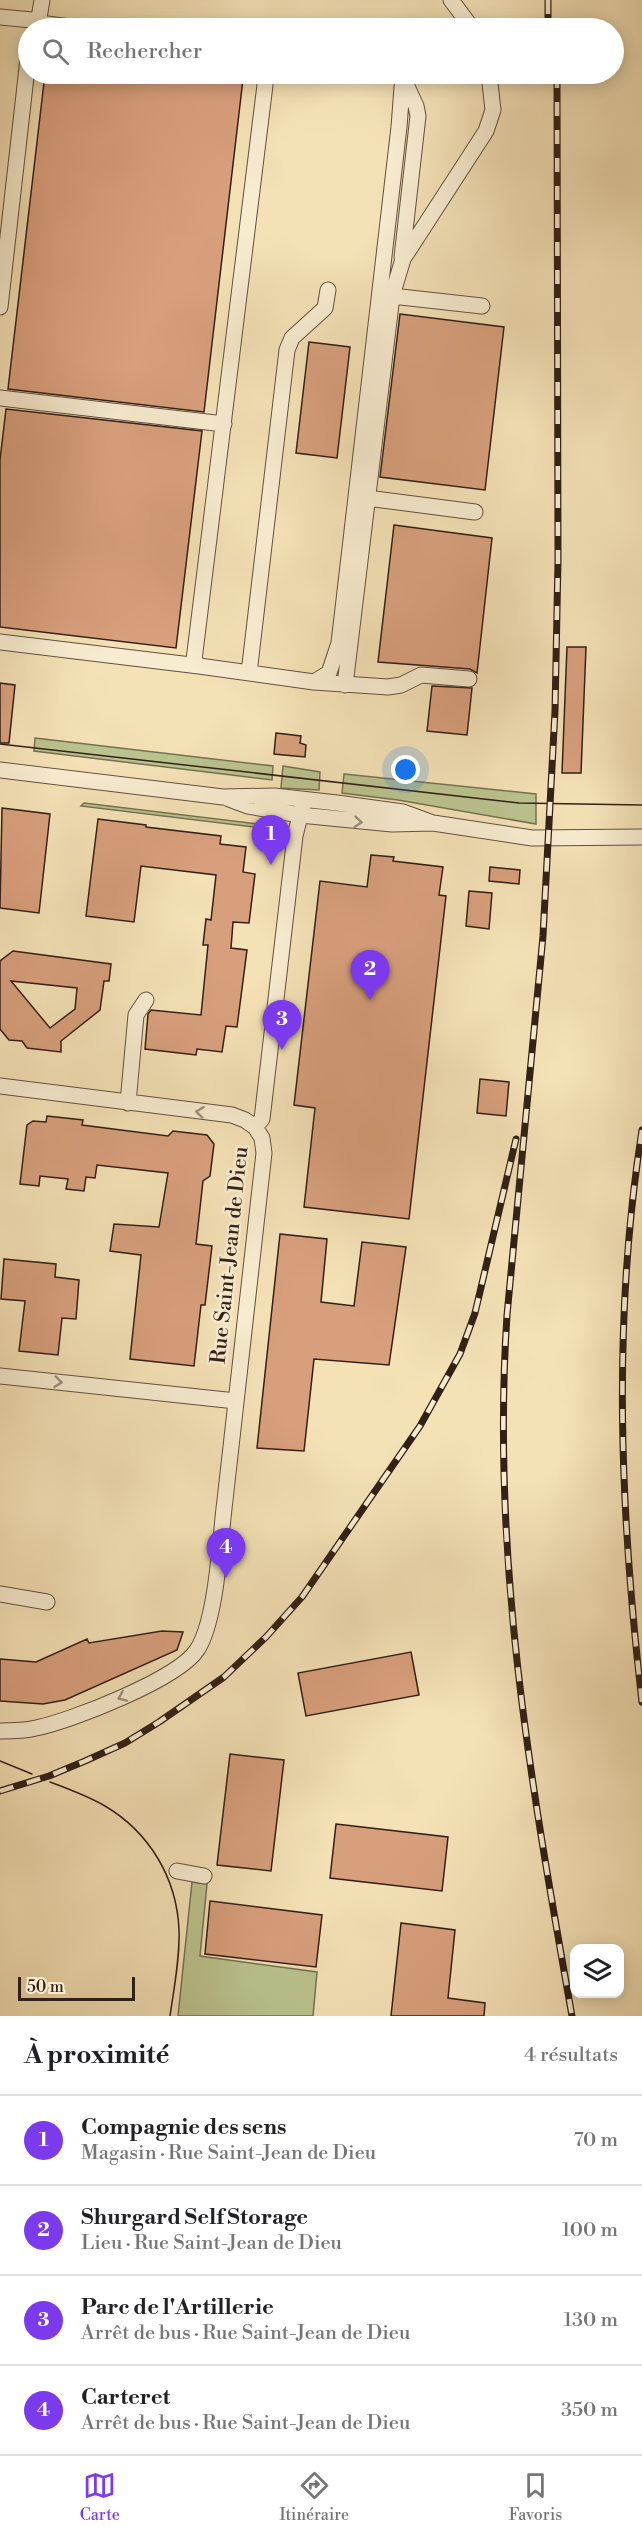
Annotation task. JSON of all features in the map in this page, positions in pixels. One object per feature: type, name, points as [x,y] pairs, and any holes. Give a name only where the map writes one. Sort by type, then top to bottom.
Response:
[{"type":"street","points":[[37,18],[42,0]]},
{"type":"street","points":[[451,0],[464,18]]},
{"type":"street","points":[[0,17],[18,20]]},
{"type":"street","points":[[0,307],[25,84]]},
{"type":"street","points":[[199,666],[194,656],[265,84]]},
{"type":"street","points":[[314,682],[322,680],[329,674],[339,643],[402,84]]},
{"type":"street","points":[[345,685],[392,296],[401,264],[417,116],[416,106],[406,84]]},
{"type":"street","points":[[401,264],[486,132],[493,110],[490,84]]},
{"type":"street","points":[[249,673],[287,350],[292,338],[325,308],[328,290]]},
{"type":"street","points":[[392,296],[482,306]]},
{"type":"street","points":[[0,398],[224,424]]},
{"type":"street","points":[[367,498],[475,512]]},
{"type":"street","points":[[0,642],[345,685],[395,687],[416,676],[428,674],[469,679]]},
{"type":"street","points":[[0,770],[223,797],[249,795],[403,812],[433,823]]},
{"type":"street","points":[[223,797],[248,806],[300,815],[392,824],[433,823],[532,838],[642,837]]},
{"type":"street","name":"Rue Saint-Jean de Dieu","points":[[0,1731],[27,1730],[55,1723],[153,1684],[174,1672],[195,1653],[207,1631],[211,1616],[264,1153],[262,1138],[255,1127],[262,1119],[295,836],[304,800]]},
{"type":"street","points":[[128,1103],[136,1015],[146,1000]]},
{"type":"street","points":[[0,1089],[232,1115],[255,1127]]},
{"type":"street","points":[[0,1376],[236,1401]]},
{"type":"street","points":[[0,1594],[47,1602]]},
{"type":"street","points":[[177,1871],[204,1876]]},
{"type":"green space","points":[[35,738],[273,766],[272,780],[34,751]]},
{"type":"green space","points":[[283,766],[320,772],[319,790],[281,788]]},
{"type":"green space","points":[[344,774],[536,794],[536,824],[398,800],[342,793]]},
{"type":"green space","points":[[84,803],[259,824],[262,828],[81,806]]},
{"type":"green space","points":[[192,1882],[207,1884],[200,1956],[317,1972],[313,2016],[178,2016]]},
{"type":"building","points":[[44,84],[242,84],[204,412],[8,389]]},
{"type":"building","points":[[400,314],[504,327],[485,490],[380,477]]},
{"type":"building","points":[[309,342],[350,347],[337,458],[296,453]]},
{"type":"building","points":[[6,409],[202,431],[176,648],[0,627],[0,460]]},
{"type":"building","points":[[394,525],[492,538],[477,673],[470,669],[378,662]]},
{"type":"building","points":[[567,647],[586,647],[581,773],[562,773]]},
{"type":"building","points":[[0,683],[15,685],[9,743],[0,743]]},
{"type":"building","points":[[432,686],[472,688],[467,735],[427,731]]},
{"type":"building","points":[[276,733],[301,736],[300,743],[306,745],[305,757],[274,754]]},
{"type":"building","points":[[2,808],[50,814],[39,913],[0,908]]},
{"type":"building","points":[[98,819],[221,836],[220,844],[246,847],[243,872],[255,874],[249,923],[233,922],[231,948],[247,950],[237,1027],[226,1026],[222,1052],[197,1049],[196,1055],[145,1049],[148,1014],[151,1010],[201,1015],[208,945],[203,945],[206,919],[211,920],[216,875],[141,866],[134,922],[86,916]]},
{"type":"building","points":[[371,855],[394,857],[393,861],[443,867],[439,895],[446,896],[409,1219],[304,1207],[315,1108],[294,1105],[320,881],[367,887]]},
{"type":"building","points":[[490,867],[520,870],[519,884],[489,881]]},
{"type":"building","points":[[469,891],[492,893],[489,929],[466,926]]},
{"type":"building","points":[[13,951],[111,964],[109,981],[104,981],[100,1010],[61,1041],[61,1052],[27,1048],[22,1041],[9,1040],[0,1029],[0,961]],"holes":[[[11,981],[77,988],[75,1009],[50,1028]]]},
{"type":"building","points":[[480,1079],[509,1082],[506,1116],[477,1113]]},
{"type":"building","points":[[47,1116],[83,1120],[82,1125],[168,1136],[173,1131],[207,1135],[214,1144],[210,1176],[203,1181],[196,1244],[212,1246],[205,1305],[201,1305],[194,1366],[130,1359],[141,1255],[110,1251],[114,1224],[159,1227],[168,1173],[97,1165],[95,1178],[86,1177],[84,1191],[66,1189],[68,1179],[40,1176],[39,1186],[20,1184],[27,1125],[33,1121],[46,1122]]},
{"type":"building","points":[[280,1234],[327,1239],[321,1302],[354,1306],[362,1242],[406,1247],[389,1365],[314,1359],[304,1451],[257,1448]]},
{"type":"building","points":[[4,1259],[56,1264],[55,1277],[79,1280],[76,1319],[62,1318],[58,1355],[19,1351],[25,1301],[1,1299]]},
{"type":"building","points":[[162,1631],[183,1632],[177,1650],[65,1700],[43,1704],[0,1701],[0,1659],[36,1662],[87,1639],[89,1643]]},
{"type":"building","points":[[411,1652],[419,1695],[306,1716],[298,1673]]},
{"type":"building","points":[[230,1754],[284,1760],[271,1871],[217,1865]]},
{"type":"building","points":[[336,1824],[448,1837],[442,1891],[330,1878]]},
{"type":"building","points":[[210,1901],[322,1915],[316,1967],[205,1954]]},
{"type":"building","points":[[401,1923],[455,1930],[448,1998],[485,2003],[484,2016],[391,2016]]},
{"type":"tram line","points":[[0,744],[519,803],[642,805]]},
{"type":"tram line","points":[[0,1761],[32,1774]]},
{"type":"tram line","points":[[50,1782],[92,1799],[121,1817],[135,1829],[158,1858],[173,1892],[179,1930],[178,1962],[170,2016]]},
{"type":"railway","points":[[548,0],[548,18]]},
{"type":"railway","points":[[557,84],[558,560],[555,711],[543,936],[507,1315],[503,1405],[504,1493],[509,1581],[518,1667],[542,1841],[572,2016]]},
{"type":"railway","points":[[642,1130],[632,1201],[626,1273],[622,1416],[628,1559],[642,1702]]},
{"type":"railway","points":[[0,1791],[49,1776],[85,1761],[125,1743],[159,1722],[224,1677],[266,1637],[302,1597],[420,1426],[460,1354],[475,1313],[516,1139]]},
{"type":"place","name":"Compagnie des sens","points":[[271,865]]},
{"type":"place","name":"Shurgard Self Storage","points":[[370,1000]]},
{"type":"place","name":"Parc de l'Artillerie","points":[[282,1050]]},
{"type":"place","name":"Carteret","points":[[226,1578]]}]
